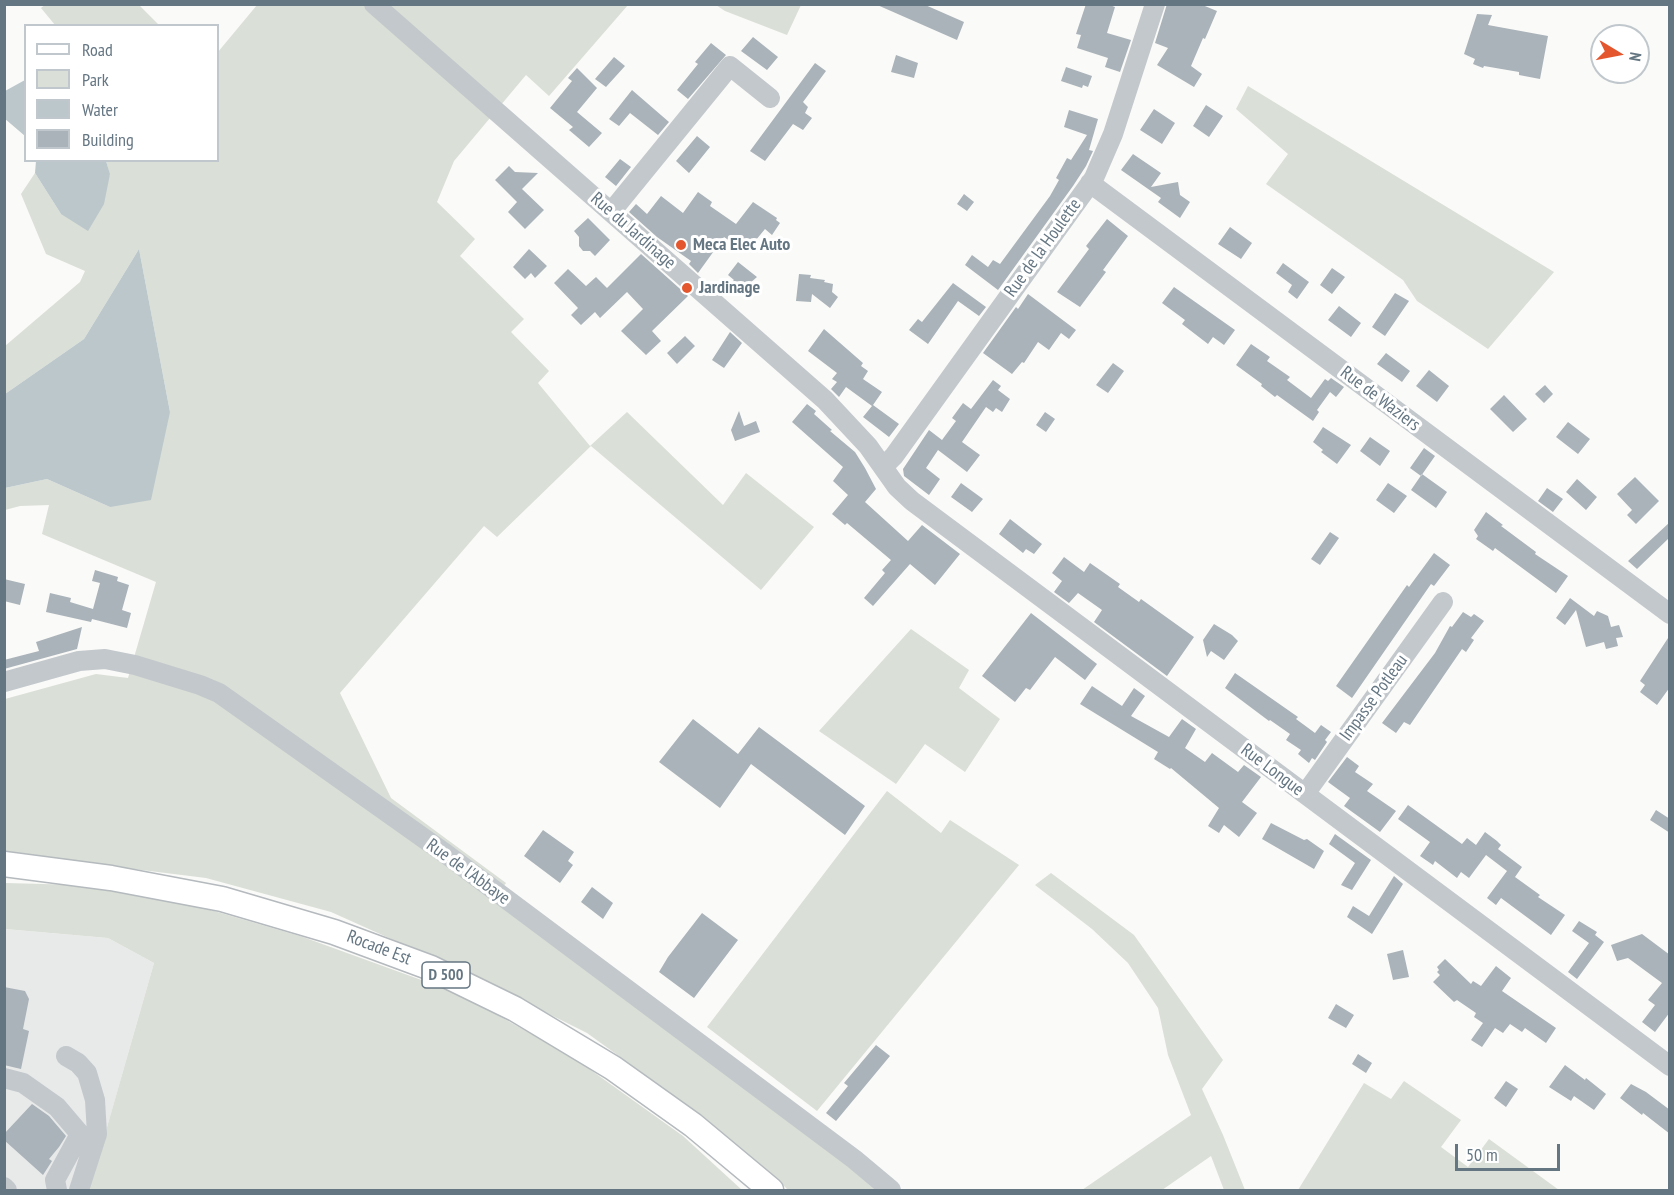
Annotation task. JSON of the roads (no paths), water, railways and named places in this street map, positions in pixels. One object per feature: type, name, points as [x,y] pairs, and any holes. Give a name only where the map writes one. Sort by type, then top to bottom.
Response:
[{"type":"main road","name":"D 500","points":[[4,864],[69,873]]},
{"type":"main road","name":"D 500","points":[[4,875],[69,873]]},
{"type":"main road","name":"Rocade Est","points":[[69,873],[171,888],[254,907],[357,939],[441,973],[514,1009],[613,1068],[693,1125],[771,1191]]},
{"type":"street","name":"Rue du Jardinage","points":[[374,4],[825,400],[863,441],[883,467]]},
{"type":"street","name":"Rue de la Houlette","points":[[883,467],[894,456],[1090,183],[1109,147],[1155,4]]},
{"type":"street","points":[[610,212],[730,66],[770,98]]},
{"type":"street","name":"Rue de Waziers","points":[[1090,183],[1670,614]]},
{"type":"street","name":"Rue Longue","points":[[883,467],[897,487],[912,501],[1670,1066]]},
{"type":"street","name":"Impasse Potleau","points":[[1305,794],[1443,602]]},
{"type":"street","name":"Rue de l'Abbaye","points":[[4,682],[79,661],[105,659],[135,664],[219,693],[446,854],[854,1159],[891,1191]]},
{"type":"street","points":[[66,1056],[78,1063],[87,1073],[95,1100],[97,1134],[79,1191]]},
{"type":"street","points":[[4,1078],[23,1083],[57,1107],[80,1134],[55,1180],[57,1191]]},
{"type":"water","points":[[24,81],[24,135],[4,118],[5,91]]},
{"type":"water","points":[[36,162],[106,162],[110,174],[104,204],[88,231],[61,214],[35,173]]},
{"type":"water","points":[[139,249],[170,412],[151,500],[110,507],[47,479],[5,488],[5,394],[84,339]]},
{"type":"place","name":"Meca Elec Auto","points":[[681,245]]},
{"type":"place","name":"Jardinage","points":[[687,288]]}]
